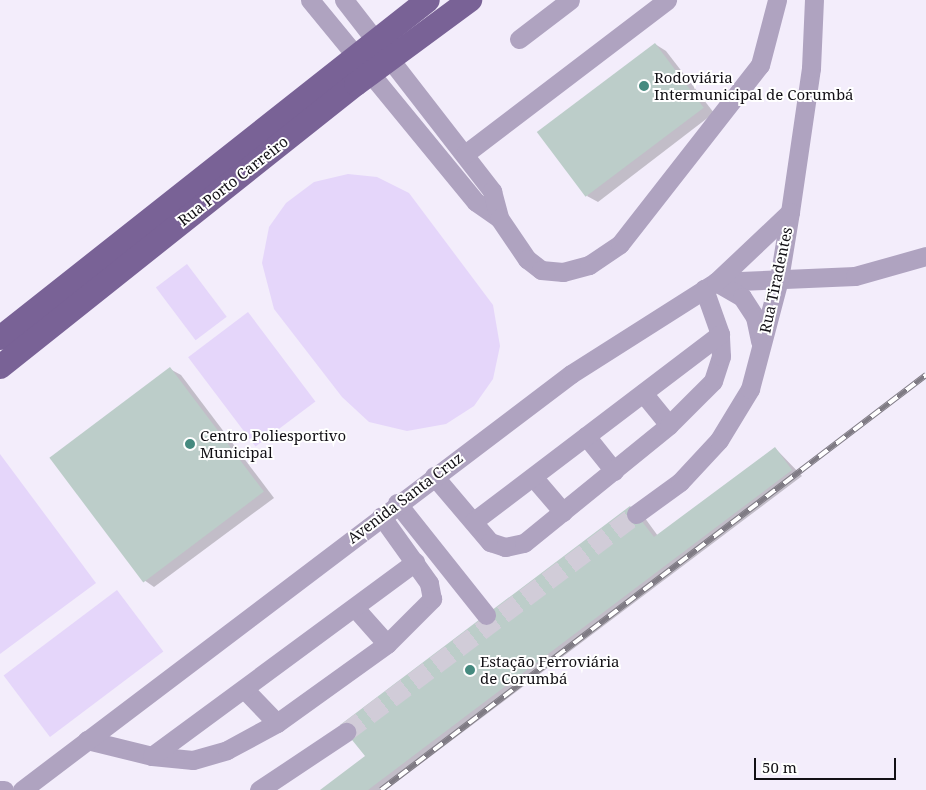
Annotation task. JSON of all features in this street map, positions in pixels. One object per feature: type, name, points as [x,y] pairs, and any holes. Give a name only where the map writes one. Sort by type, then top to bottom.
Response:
[{"type":"main road","name":"Rua Porto Carreiro","points":[[0,367],[373,40],[428,0]]},
{"type":"main road","name":"Rua Porto Carreiro","points":[[0,338],[150,234],[470,0]]},
{"type":"street","points":[[310,0],[354,57],[476,202],[499,218]]},
{"type":"street","points":[[344,0],[388,60],[492,191],[499,218],[527,259],[541,270],[563,272],[589,265],[620,244],[760,65],[777,0]]},
{"type":"street","points":[[519,40],[570,0]]},
{"type":"street","points":[[464,154],[667,0]]},
{"type":"street","name":"Rua Tiradentes","points":[[636,514],[680,482],[719,440],[750,389],[779,279],[811,68],[814,0]]},
{"type":"street","name":"Avenida Santa Cruz","points":[[22,790],[397,503],[571,374],[710,285],[790,212]]},
{"type":"street","points":[[710,285],[779,279],[855,276],[926,256]]},
{"type":"street","points":[[434,476],[490,542],[505,547],[524,543],[669,425],[713,381],[721,356],[720,334],[710,285]]},
{"type":"street","points":[[710,285],[742,297],[755,317],[761,345]]},
{"type":"street","points":[[474,522],[720,334]]},
{"type":"street","points":[[643,393],[669,425]]},
{"type":"street","points":[[586,436],[614,471]]},
{"type":"street","points":[[533,477],[563,512]]},
{"type":"street","points":[[397,503],[486,615]]},
{"type":"street","points":[[87,740],[152,756],[193,760],[228,750],[277,723],[387,644],[432,599],[429,584],[381,516]]},
{"type":"street","points":[[152,756],[245,690],[415,562]]},
{"type":"street","points":[[355,608],[387,644]]},
{"type":"street","points":[[245,690],[277,723]]},
{"type":"street","points":[[259,790],[346,732]]},
{"type":"shaded area","points":[[348,174],[377,177],[409,193],[493,305],[500,346],[493,379],[474,406],[446,424],[407,431],[369,422],[342,397],[274,309],[262,263],[269,227],[286,203],[314,182]]},
{"type":"shaded area","points":[[187,264],[227,317],[196,340],[156,287]]},
{"type":"shaded area","points":[[248,312],[315,401],[256,447],[188,357]]},
{"type":"shaded area","points":[[0,454],[96,583],[0,654]]},
{"type":"shaded area","points":[[117,590],[163,651],[50,737],[4,675]]},
{"type":"building","points":[[655,43],[704,108],[586,197],[537,132]]},
{"type":"building","points":[[170,367],[264,492],[143,582],[49,458]]},
{"type":"building","name":"Estação Ferroviária de Corumbá","points":[[775,447],[792,470],[368,790],[320,790],[365,756],[340,725],[630,506],[654,537]]},
{"type":"tunnel","points":[[346,732],[636,514]]},
{"type":"railway","points":[[381,790],[926,375]]},
{"type":"place","name":"Rodoviária Intermunicipal de Corumbá","points":[[644,86]]},
{"type":"place","name":"Centro Poliesportivo Municipal","points":[[190,444]]},
{"type":"place","name":"Estação Ferroviária de Corumbá","points":[[470,670]]}]
